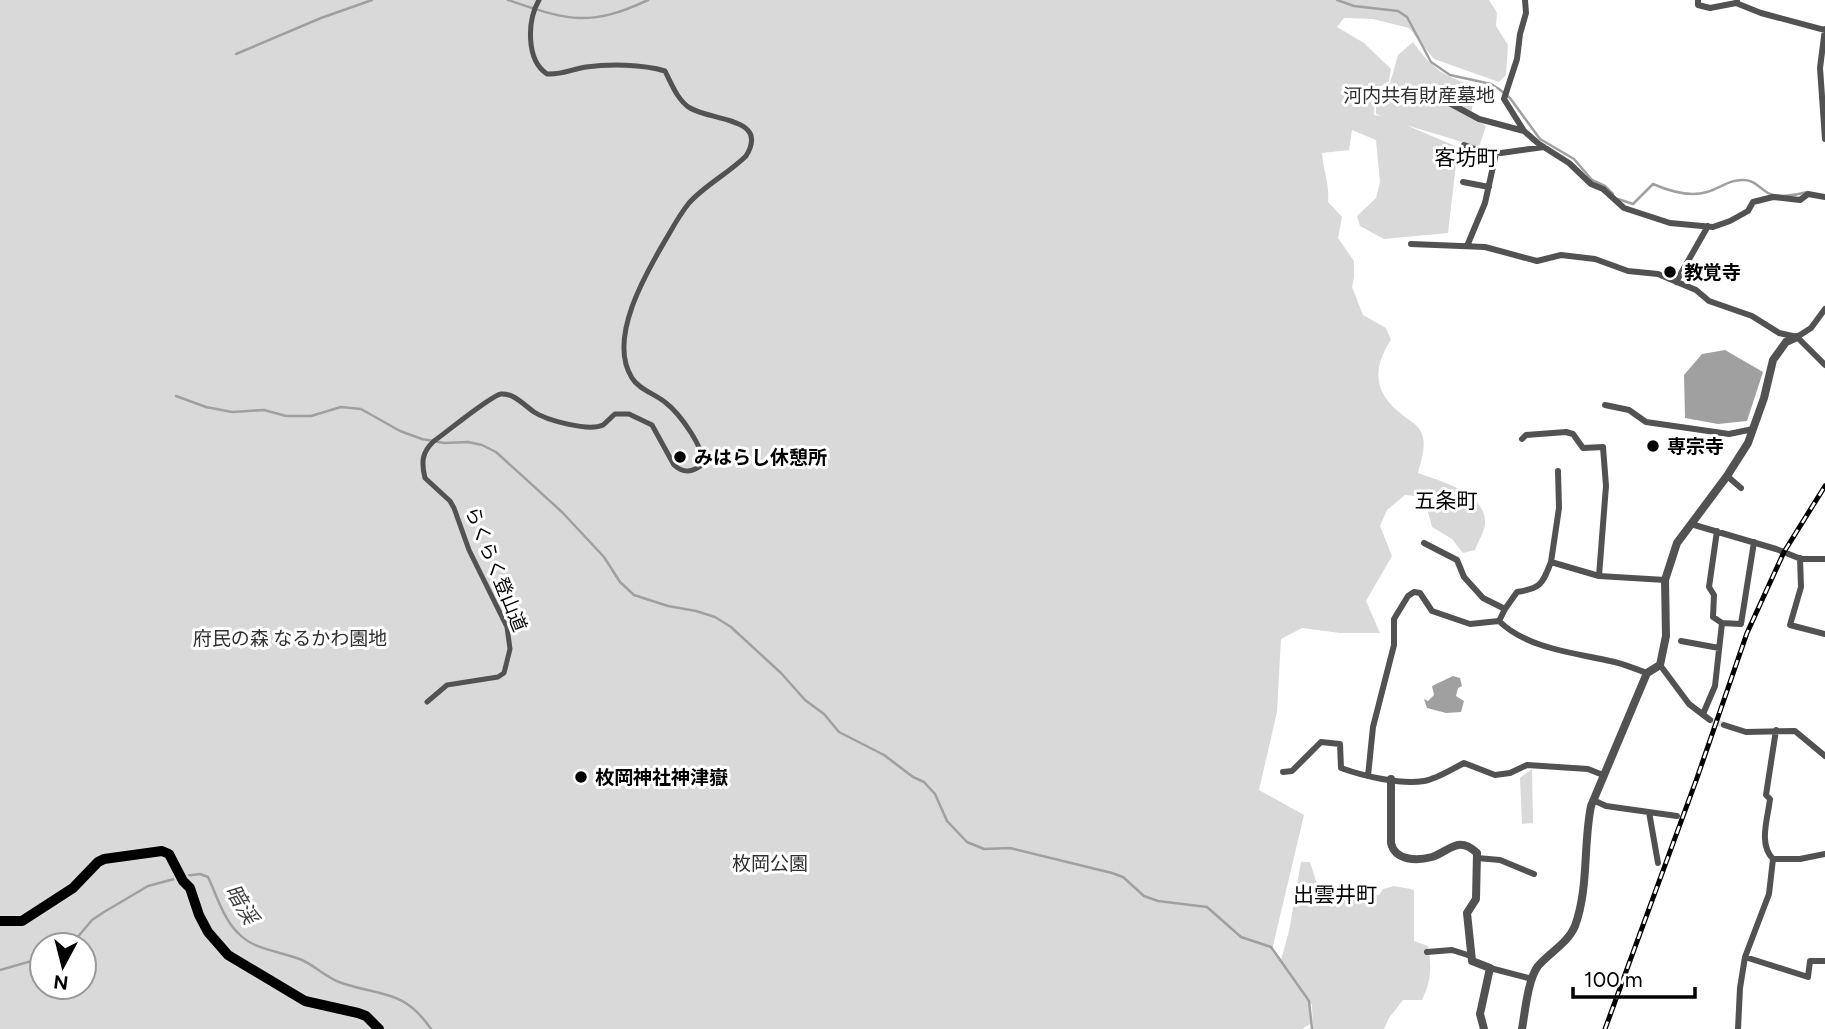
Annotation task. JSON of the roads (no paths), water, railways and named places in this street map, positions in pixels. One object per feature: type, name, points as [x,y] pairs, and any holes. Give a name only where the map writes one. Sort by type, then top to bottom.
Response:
[{"type":"highway","points":[[0,921],[23,921],[73,888],[104,859],[162,851],[169,854],[193,893],[199,915],[208,932],[228,955],[305,1002],[358,1013],[366,1016],[379,1029]]},
{"type":"street","name":"らくらく登山道","points":[[427,702],[436,691],[447,685],[498,677],[503,673],[510,649],[506,627],[469,550],[454,509],[450,501],[425,478],[422,458],[426,448],[487,401],[503,394],[514,396],[535,413],[556,422],[596,426],[603,425],[615,414],[629,414],[652,425],[674,465],[679,469],[686,472],[694,470],[702,465],[704,458],[697,443],[666,403],[635,383],[624,349],[630,311],[643,278],[689,203],[746,156],[751,147],[750,133],[737,122],[690,108],[680,98],[665,71],[602,66],[584,68],[564,75],[547,74],[536,64],[531,47],[532,19],[539,0]]},
{"type":"street","points":[[1525,0],[1526,13],[1517,60],[1504,99],[1524,131],[1569,163],[1583,177],[1603,189],[1624,208],[1670,223],[1708,226],[1730,221],[1748,211],[1753,202],[1763,198],[1800,200],[1808,194],[1825,197]]},
{"type":"street","points":[[1698,0],[1698,5],[1710,8],[1736,1],[1761,13],[1825,30],[1820,68],[1825,139]]},
{"type":"street","points":[[1427,91],[1479,119],[1524,131]]},
{"type":"street","points":[[1464,145],[1496,153],[1544,147]]},
{"type":"street","points":[[1467,246],[1485,204],[1496,153]]},
{"type":"street","points":[[1463,181],[1489,187]]},
{"type":"street","points":[[1676,282],[1708,226]]},
{"type":"street","points":[[1410,244],[1485,247],[1537,261],[1561,255],[1595,259],[1628,271],[1658,274],[1696,290],[1709,301],[1752,316],[1779,333],[1797,337],[1825,365]]},
{"type":"street","points":[[1710,720],[1689,704],[1660,665],[1665,636],[1665,580],[1677,543],[1727,477],[1748,443],[1764,398],[1773,360],[1786,342],[1811,328],[1825,309]]},
{"type":"street","points":[[1605,405],[1629,410],[1646,422],[1729,434],[1753,429]]},
{"type":"street","points":[[1522,439],[1526,435],[1566,432],[1573,433],[1583,448],[1603,447],[1606,486],[1599,576]]},
{"type":"street","points":[[1499,621],[1517,592],[1534,589],[1542,584],[1551,562],[1559,508],[1558,471]]},
{"type":"street","points":[[1727,477],[1741,488]]},
{"type":"street","points":[[1691,524],[1800,558],[1825,559]]},
{"type":"street","points":[[1717,531],[1709,587],[1714,595],[1713,617],[1722,623],[1741,624],[1754,542]]},
{"type":"street","points":[[1424,543],[1457,560],[1464,577],[1483,598],[1505,609]]},
{"type":"street","points":[[1800,558],[1801,587],[1790,625],[1825,634]]},
{"type":"street","points":[[1551,562],[1599,576],[1665,580]]},
{"type":"street","points":[[1368,776],[1373,727],[1394,645],[1394,619],[1408,596],[1414,592],[1420,593],[1432,611],[1470,624],[1499,621]]},
{"type":"street","points":[[1499,621],[1507,629],[1558,650],[1612,661],[1647,673]]},
{"type":"street","points":[[1703,714],[1715,686],[1722,623]]},
{"type":"street","points":[[1681,640],[1719,648]]},
{"type":"street","points":[[1522,1029],[1536,968],[1569,937],[1574,927],[1586,873],[1587,825],[1593,800],[1647,673],[1660,665]]},
{"type":"street","points":[[1724,725],[1745,732],[1796,732],[1824,754]]},
{"type":"street","points":[[1776,730],[1766,795],[1770,799],[1764,844],[1773,859],[1800,859],[1825,854]]},
{"type":"street","points":[[1283,772],[1292,771],[1321,741],[1340,744],[1342,768],[1368,776],[1391,779],[1424,781],[1464,764],[1495,775],[1510,773],[1527,765],[1588,769],[1603,775]]},
{"type":"street","points":[[1391,779],[1392,850],[1405,858],[1423,859],[1461,845],[1469,846],[1477,853],[1476,899],[1468,913],[1472,961],[1532,979]]},
{"type":"street","points":[[1593,800],[1606,806],[1676,816]]},
{"type":"street","points":[[1649,812],[1658,863]]},
{"type":"street","points":[[1478,858],[1500,860],[1534,874]]},
{"type":"street","points":[[1738,1029],[1745,957],[1769,894],[1773,859]]},
{"type":"street","points":[[1427,952],[1451,950],[1471,956]]},
{"type":"street","points":[[1745,957],[1808,977],[1810,961],[1825,961]]},
{"type":"street","points":[[1485,1029],[1480,1014],[1490,968]]},
{"type":"waterway","points":[[236,54],[372,0]]},
{"type":"waterway","points":[[508,0],[578,18],[609,15],[648,0]]},
{"type":"waterway","points":[[1337,0],[1354,6],[1398,11],[1407,17],[1431,62],[1450,75],[1491,84],[1499,89],[1510,98],[1540,139],[1574,159],[1592,180],[1605,186],[1613,194]]},
{"type":"waterway","points":[[1618,199],[1633,204],[1653,184],[1694,194],[1739,180],[1751,181],[1768,193],[1777,195],[1807,192]]},
{"type":"waterway","points":[[176,396],[206,407],[232,412],[264,410],[286,416],[311,416],[341,407],[361,409],[400,431],[422,439],[444,443],[468,442],[496,452],[562,512],[604,557],[620,582],[634,595],[715,617],[731,627],[781,673],[805,700],[824,714],[839,732],[884,755],[924,782],[935,794],[947,821],[967,842],[984,849],[1010,848],[1112,873],[1123,877],[1144,896],[1158,901],[1207,907],[1241,937],[1271,947],[1309,1001],[1312,1029]]},
{"type":"waterway","name":"暗渓","points":[[184,876],[200,874],[208,877],[228,921],[252,944],[302,960],[339,982],[400,1000],[411,1006],[431,1029]]},
{"type":"waterway","name":"暗渓","points":[[83,931],[92,920],[148,886],[178,878]]},
{"type":"waterway","name":"暗渓","points":[[0,970],[28,962]]},
{"type":"tunnel","points":[[1710,720],[1724,725]]},
{"type":"railway","points":[[1605,1029],[1747,633],[1784,552],[1825,486]]},
{"type":"place","name":"教覚寺","points":[[1670,272]]},
{"type":"place","name":"専宗寺","points":[[1653,446]]},
{"type":"place","name":"みはらし休憩所","points":[[680,457]]},
{"type":"place","name":"枚岡神社神津嶽","points":[[581,777]]},
{"type":"district","name":"客坊町","points":[[1466,157]]},
{"type":"district","name":"五条町","points":[[1446,500]]},
{"type":"district","name":"出雲井町","points":[[1335,894]]},
{"type":"park label","name":"河内共有財産墓地","points":[[1419,95]]},
{"type":"park label","name":"府民の森 なるかわ園地","points":[[290,638]]},
{"type":"park label","name":"枚岡公園","points":[[770,863]]}]
